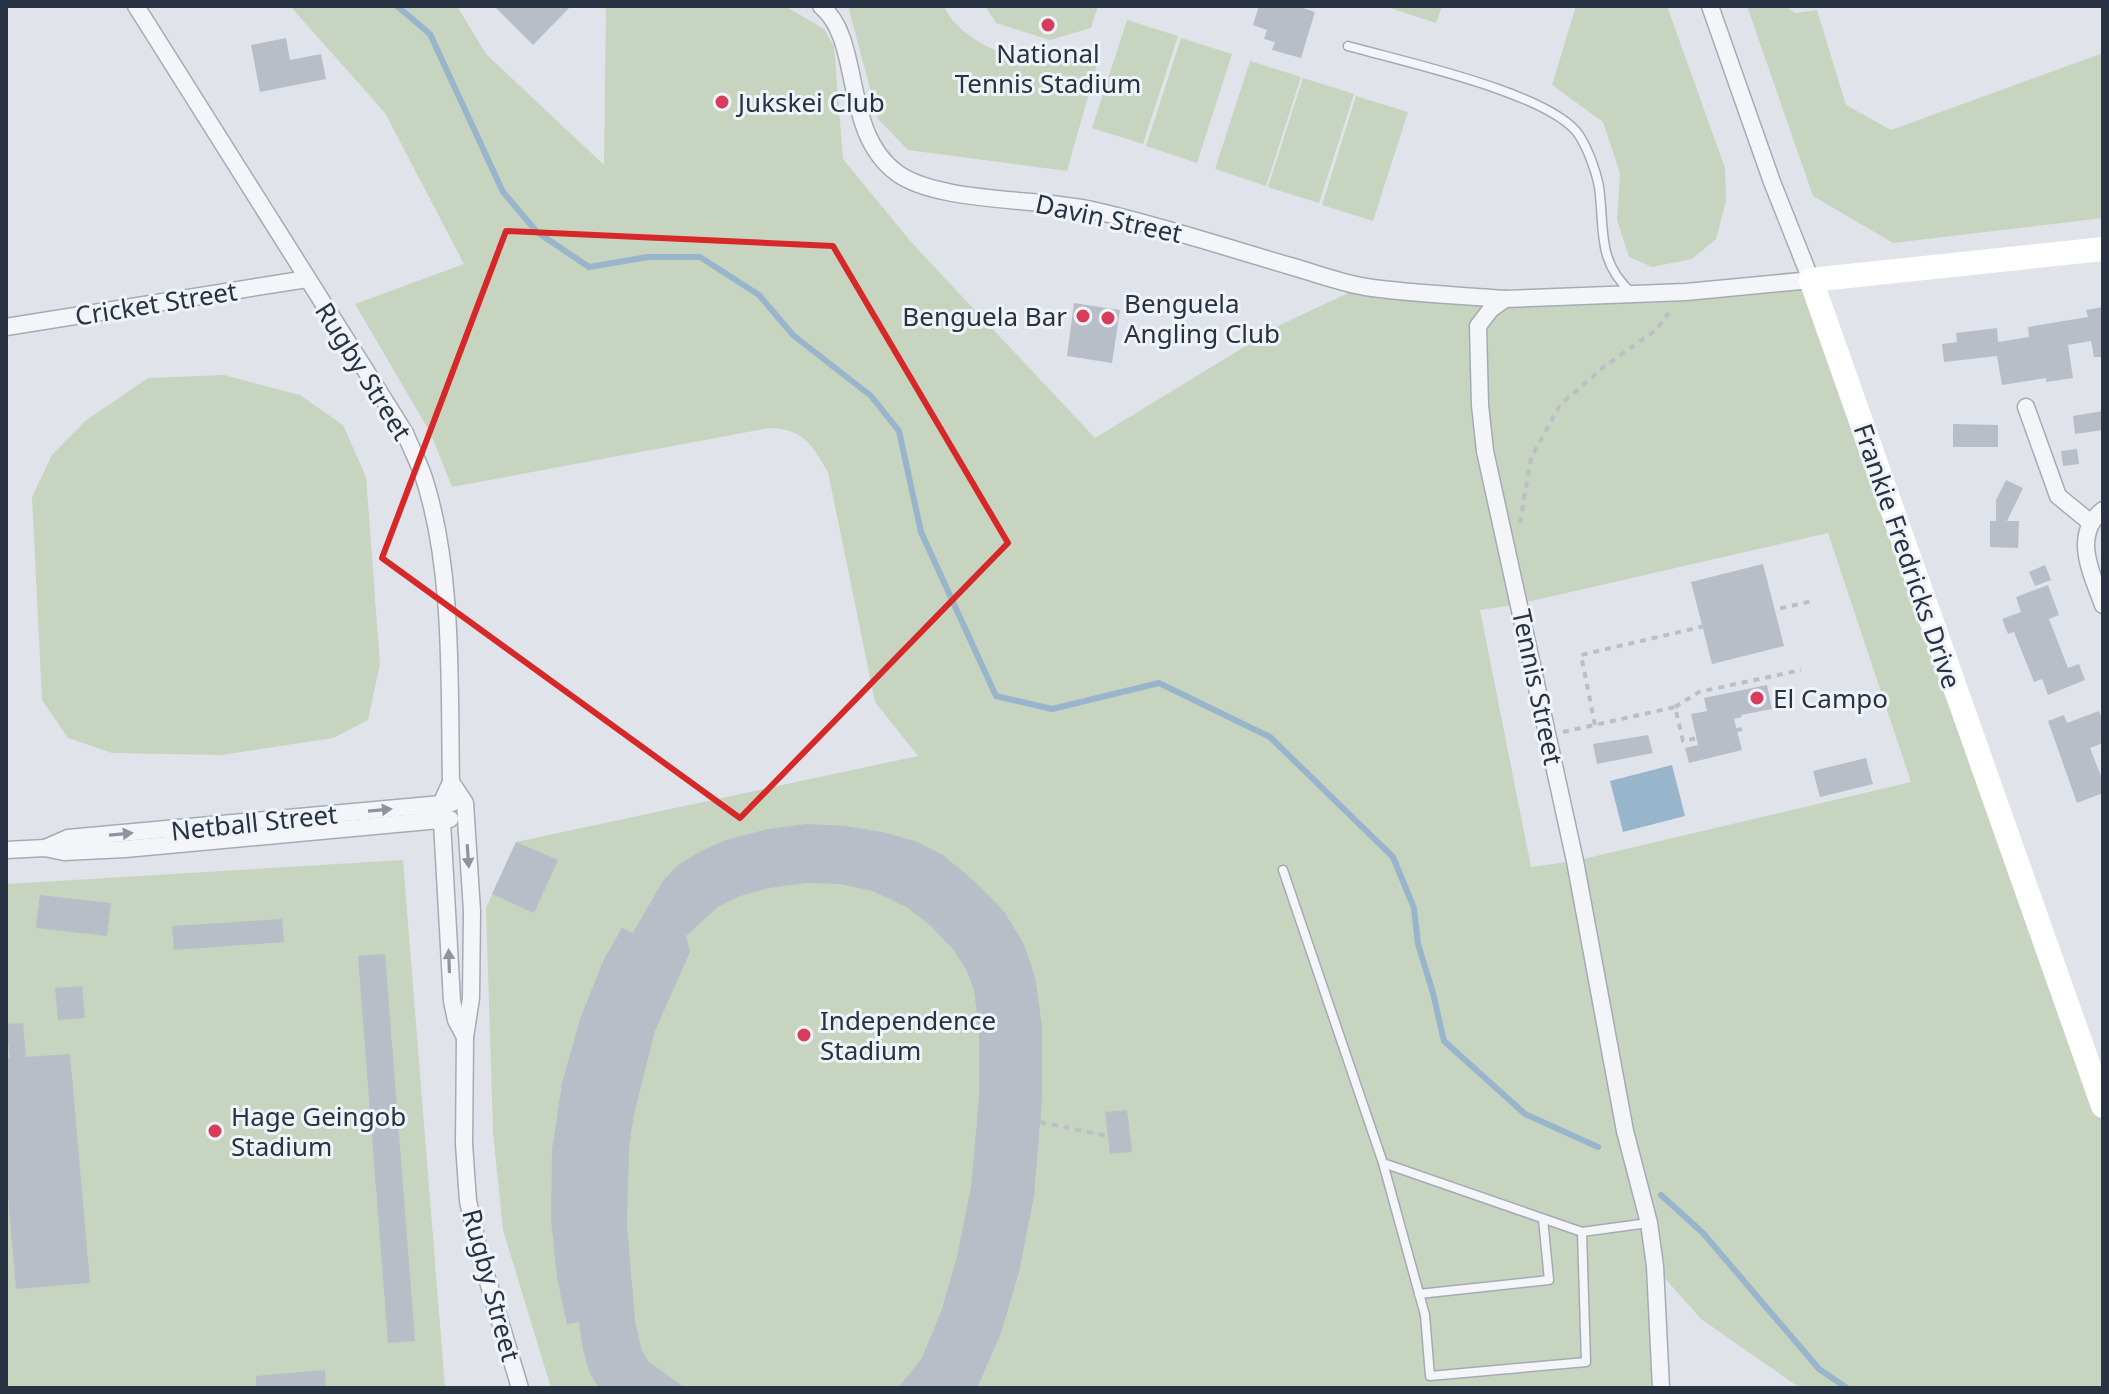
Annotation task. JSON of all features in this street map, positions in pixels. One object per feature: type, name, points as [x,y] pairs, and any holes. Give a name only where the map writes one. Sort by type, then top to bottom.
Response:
[{"type":"street","name":"Rugby Street","points":[[136,6],[405,433],[423,477],[438,545],[447,627],[451,782],[442,812],[450,979],[456,1020],[465,1037]]},
{"type":"street","name":"Davin Street","points":[[821,6],[830,13],[841,33],[857,109],[867,132],[881,156],[897,173],[922,184],[949,192],[1090,209],[1363,286],[1505,299]]},
{"type":"street","name":"Frankie Fredricks Drive","points":[[1710,6],[1772,182],[1811,280],[2103,1106]]},
{"type":"street","points":[[1505,299],[1686,292],[2103,249]]},
{"type":"street","name":"Cricket Street","points":[[6,327],[307,279]]},
{"type":"street","name":"Tennis Street","points":[[1505,299],[1491,309],[1478,326],[1480,405],[1485,451],[1549,736],[1625,1131],[1649,1223],[1655,1266],[1661,1388]]},
{"type":"street","points":[[2026,407],[2058,496],[2091,523]]},
{"type":"street","points":[[2103,510],[2086,531],[2085,555],[2103,605]]},
{"type":"street","points":[[451,782],[465,810]]},
{"type":"street","name":"Rugby Street","points":[[465,810],[472,911],[471,998],[465,1037],[464,1144],[468,1201],[480,1255],[520,1388]]},
{"type":"street","name":"Netball Street","points":[[6,850],[45,848],[68,838],[465,810]]},
{"type":"lane","points":[[1348,46],[1525,99],[1559,117],[1578,134],[1598,184],[1605,254],[1616,279],[1633,293]]},
{"type":"lane","points":[[1283,870],[1383,1163],[1425,1315],[1430,1376],[1586,1362],[1582,1232]]},
{"type":"lane","points":[[1383,1163],[1582,1232],[1649,1223]]},
{"type":"lane","points":[[1419,1294],[1549,1280],[1543,1219]]},
{"type":"path","points":[[1519,534],[1531,458],[1560,405],[1605,366],[1656,330],[1686,292]]},
{"type":"path","points":[[1595,725],[1581,655],[1812,601]]},
{"type":"path","points":[[1549,736],[1675,707],[1699,692],[1801,670]]},
{"type":"path","points":[[1675,707],[1683,741],[1747,728]]},
{"type":"path","points":[[1040,1122],[1108,1136]]},
{"type":"highlighted area","points":[[506,231],[833,246],[1008,543],[740,818],[382,558]]},
{"type":"green space","points":[[290,6],[457,6],[486,54],[604,165],[606,6],[785,6],[824,29],[834,46],[843,159],[911,242],[1095,438],[1280,325],[1363,286],[1505,299],[1811,280],[2103,1119],[2103,1388],[1800,1388],[1701,1319],[1655,1267],[1661,1388],[551,1388],[503,1230],[493,1132],[486,908],[516,842],[918,756],[875,702],[828,472],[811,446],[799,435],[770,428],[452,487],[431,434],[355,304],[464,264],[385,113]],"holes":[[[1828,533],[1911,782],[1575,861],[1531,867],[1480,610],[1519,604]]]},
{"type":"green space","points":[[848,6],[944,6],[949,16],[967,33],[1014,58],[1034,61],[1100,54],[1067,171],[908,150],[878,119]]},
{"type":"green space","name":"National Tennis Stadium","points":[[985,6],[1098,6],[1091,28],[1050,40],[996,23]]},
{"type":"green space","points":[[1384,6],[1442,6],[1436,23]]},
{"type":"green space","points":[[1576,6],[1667,6],[1725,168],[1726,201],[1716,239],[1692,259],[1652,267],[1629,257],[1617,220],[1620,173],[1603,122],[1552,85]]},
{"type":"green space","points":[[1747,6],[1786,6],[1795,13],[1817,10],[1846,105],[1891,130],[2103,53],[2103,218],[1893,243],[1813,196]]},
{"type":"green space","points":[[1127,20],[1178,36],[1143,144],[1092,128]]},
{"type":"green space","points":[[1181,38],[1232,54],[1197,163],[1146,146]]},
{"type":"green space","points":[[1250,61],[1301,77],[1266,186],[1215,169]]},
{"type":"green space","points":[[1303,78],[1354,94],[1319,203],[1268,187]]},
{"type":"green space","points":[[1356,96],[1408,112],[1373,221],[1322,205]]},
{"type":"green space","points":[[224,375],[300,395],[343,425],[366,477],[380,664],[368,720],[333,738],[222,755],[112,753],[68,738],[42,700],[32,497],[52,455],[85,421],[148,378]]},
{"type":"green space","name":"Hage Geingob Stadium","points":[[403,860],[445,1388],[6,1388],[6,884]]},
{"type":"water","points":[[1672,765],[1685,816],[1623,832],[1610,781]]},
{"type":"building","points":[[494,6],[571,6],[533,45]]},
{"type":"building","points":[[1259,6],[1297,6],[1315,12],[1301,58],[1272,50],[1275,42],[1264,39],[1267,30],[1253,25]]},
{"type":"building","points":[[286,38],[290,60],[321,54],[326,79],[260,92],[251,45]]},
{"type":"building","points":[[1074,303],[1120,310],[1112,363],[1067,356]]},
{"type":"building","points":[[2103,307],[2103,357],[2094,357],[2091,341],[2068,345],[2073,378],[2046,382],[2046,378],[2002,385],[1997,356],[1944,362],[1942,344],[1957,342],[1956,333],[1997,328],[1998,342],[2029,337],[2028,327],[2088,317],[2086,310]]},
{"type":"building","points":[[2103,411],[2103,430],[2075,434],[2073,416]]},
{"type":"building","points":[[1953,424],[1998,425],[1998,447],[1953,447]]},
{"type":"building","points":[[2077,449],[2079,464],[2063,466],[2061,451]]},
{"type":"building","points":[[2006,480],[2023,488],[2007,521],[2019,521],[2018,548],[1990,547],[1990,521],[1996,521],[1996,500]]},
{"type":"building","points":[[1763,564],[1784,646],[1712,664],[1691,582]]},
{"type":"building","points":[[2045,565],[2051,580],[2035,586],[2029,572]]},
{"type":"building","points":[[2048,585],[2059,615],[2049,619],[2068,668],[2079,664],[2085,680],[2048,695],[2042,679],[2034,682],[2014,632],[2008,634],[2002,619],[2021,612],[2016,597]]},
{"type":"building","points":[[1767,685],[1772,709],[1734,719],[1742,750],[1689,763],[1685,748],[1698,745],[1691,714],[1707,711],[1704,698]]},
{"type":"building","points":[[2099,711],[2103,722],[2103,743],[2090,748],[2103,781],[2103,793],[2077,803],[2048,721],[2064,715],[2067,723]]},
{"type":"building","points":[[1648,735],[1653,753],[1597,764],[1593,744]]},
{"type":"building","points":[[1866,758],[1873,784],[1820,797],[1813,771]]},
{"type":"building","points":[[806,824],[882,832],[915,841],[943,855],[1003,910],[1024,944],[1035,977],[1042,1025],[1042,1100],[1034,1196],[1019,1272],[1001,1333],[977,1388],[898,1388],[922,1358],[941,1312],[957,1257],[971,1187],[979,1097],[979,1029],[974,991],[967,971],[953,949],[931,926],[908,908],[873,891],[840,884],[806,883],[769,888],[719,906],[686,936],[690,952],[655,1031],[634,1114],[629,1148],[627,1225],[635,1321],[642,1351],[648,1361],[685,1388],[599,1388],[590,1374],[579,1322],[567,1324],[557,1278],[551,1220],[552,1150],[562,1083],[580,1019],[604,959],[622,928],[633,933],[662,882],[678,865],[726,840],[768,829]]},
{"type":"building","points":[[516,842],[558,860],[534,913],[492,894]]},
{"type":"building","points":[[40,895],[111,903],[107,936],[36,928]]},
{"type":"building","points":[[282,919],[284,942],[174,950],[172,926]]},
{"type":"building","points":[[385,954],[415,1341],[388,1343],[358,956]]},
{"type":"building","points":[[82,986],[85,1018],[58,1020],[55,988]]},
{"type":"building","points":[[23,1023],[26,1057],[70,1054],[90,1283],[16,1289],[6,1173],[6,1058],[10,1058],[6,1024]]},
{"type":"building","points":[[1127,1110],[1132,1152],[1110,1154],[1105,1112]]},
{"type":"building","points":[[325,1370],[326,1388],[256,1388],[256,1376]]},
{"type":"waterway","points":[[397,6],[430,34],[503,192],[537,232],[589,267],[648,257],[700,257],[759,295],[793,335],[871,396],[899,431],[921,532],[996,696],[1052,709],[1159,683],[1270,737],[1393,857],[1414,908],[1418,944],[1444,1041],[1525,1114],[1598,1147]]},
{"type":"waterway","points":[[1661,1195],[1703,1233],[1819,1369],[1847,1388]]},
{"type":"place","name":"National Tennis Stadium","points":[[1048,25]]},
{"type":"place","name":"Jukskei Club","points":[[722,102]]},
{"type":"place","name":"Benguela Bar","points":[[1083,316]]},
{"type":"place","name":"Benguela Angling Club","points":[[1108,318]]},
{"type":"place","name":"El Campo","points":[[1757,698]]},
{"type":"place","name":"Independence Stadium","points":[[804,1035]]},
{"type":"place","name":"Hage Geingob Stadium","points":[[215,1131]]}]
